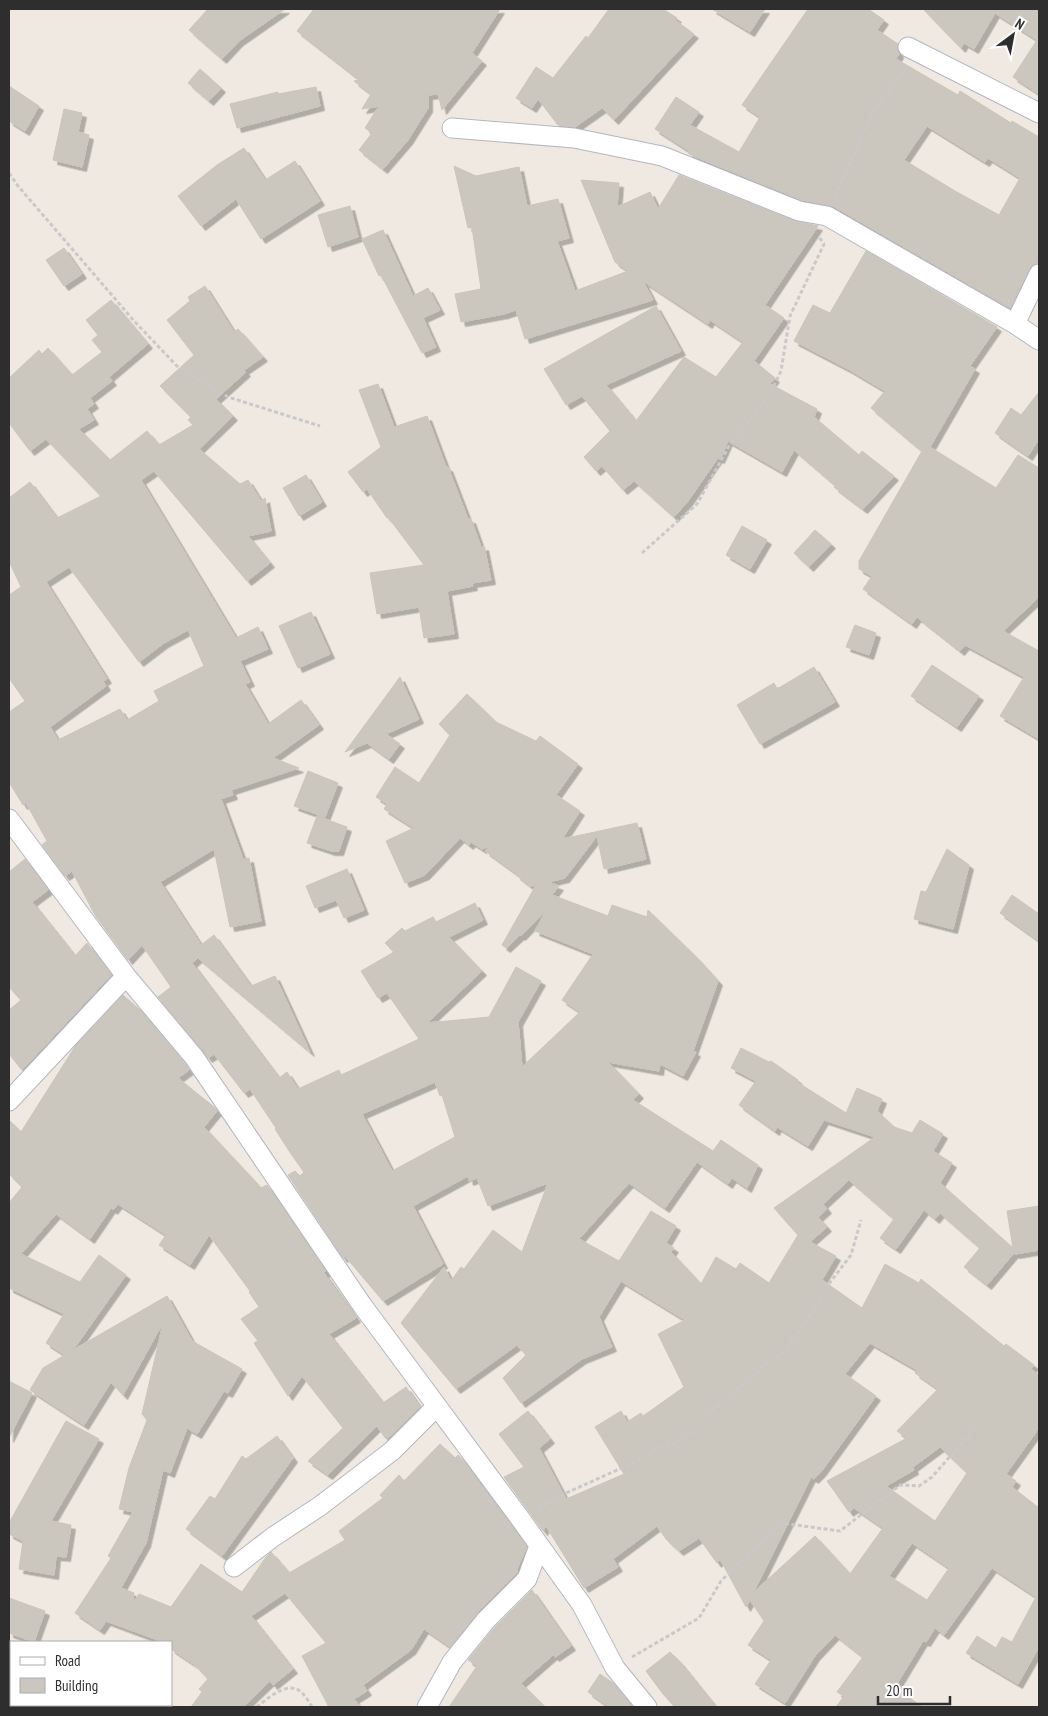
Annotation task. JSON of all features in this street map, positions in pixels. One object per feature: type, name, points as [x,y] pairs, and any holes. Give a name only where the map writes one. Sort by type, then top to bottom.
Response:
[{"type":"street","points":[[908,55],[1039,113]]},
{"type":"street","points":[[452,128],[574,138],[662,156],[799,211],[826,216],[1039,340]]},
{"type":"street","points":[[1014,324],[1039,274]]},
{"type":"street","points":[[9,820],[126,976],[194,1057],[362,1305],[582,1605],[615,1668],[647,1707]]},
{"type":"street","points":[[9,1101],[126,976]]},
{"type":"street","points":[[234,1568],[273,1537],[320,1506],[392,1451],[437,1406]]},
{"type":"street","points":[[427,1707],[452,1662],[486,1620],[527,1579],[539,1546]]},
{"type":"path","points":[[826,216],[872,114],[908,55]]},
{"type":"path","points":[[9,173],[18,186],[135,322],[177,366],[228,397],[320,426]]},
{"type":"path","points":[[642,553],[697,504],[729,446],[771,392],[781,371],[790,316],[824,244],[799,211]]},
{"type":"path","points":[[519,1517],[539,1509],[564,1494],[626,1466],[665,1445],[674,1444],[696,1429],[712,1411],[766,1364],[782,1354],[805,1324],[831,1280],[852,1255],[861,1220]]},
{"type":"path","points":[[615,1668],[699,1618],[721,1581],[781,1523],[840,1531],[900,1485],[919,1486],[932,1477],[975,1428]]},
{"type":"path","points":[[257,1707],[289,1687],[300,1690],[312,1707]]},
{"type":"building","points":[[208,9],[285,9],[239,41],[222,59],[189,30]]},
{"type":"building","points":[[314,9],[500,9],[472,53],[482,61],[442,110],[438,94],[428,95],[428,108],[408,140],[383,169],[359,150],[372,133],[365,128],[377,109],[386,105],[362,109],[371,94],[354,81],[360,80],[297,31]]},
{"type":"building","points":[[609,9],[663,9],[677,18],[675,20],[694,34],[614,120],[602,108],[575,127],[558,125],[538,99],[532,108],[516,98],[536,67],[553,78],[586,36],[588,38]]},
{"type":"building","points":[[712,9],[765,9],[750,32]]},
{"type":"building","points":[[808,9],[868,9],[884,20],[877,30],[898,44],[899,54],[896,59],[958,95],[960,91],[1011,123],[1012,121],[1039,137],[1039,263],[1033,264],[1029,269],[1010,308],[833,206],[802,200],[691,155],[688,153],[689,151],[655,129],[676,97],[699,112],[690,125],[739,152],[760,117],[742,105]],"holes":[[[927,126],[985,162],[988,158],[1020,178],[999,215],[904,160]]]},
{"type":"building","points":[[923,9],[1039,9],[1039,94],[1013,77],[1037,40],[995,13],[974,49],[964,43],[961,48]]},
{"type":"building","points":[[200,69],[221,88],[209,101],[188,83]]},
{"type":"building","points":[[9,86],[39,106],[25,131],[9,121]]},
{"type":"building","points":[[316,87],[320,106],[237,128],[230,104],[278,92],[278,94]]},
{"type":"building","points":[[64,109],[82,113],[78,132],[89,135],[82,167],[53,160]]},
{"type":"building","points":[[244,148],[265,180],[295,161],[320,201],[261,239],[236,199],[201,226],[178,196],[217,165]]},
{"type":"building","points":[[454,166],[476,176],[519,167],[527,206],[558,199],[569,238],[557,241],[575,291],[628,271],[615,262],[581,180],[619,183],[617,207],[650,192],[658,209],[679,175],[795,221],[818,226],[765,305],[784,318],[754,361],[775,378],[770,384],[817,409],[814,417],[859,455],[862,451],[894,476],[863,509],[834,487],[836,486],[794,450],[782,472],[728,441],[720,459],[718,458],[688,501],[674,517],[634,481],[623,490],[602,466],[596,471],[584,457],[610,431],[582,396],[566,405],[544,369],[656,306],[681,351],[606,385],[636,421],[684,357],[716,377],[743,342],[710,320],[708,324],[643,281],[653,300],[525,339],[516,310],[461,322],[455,294],[481,289],[472,227],[468,228]]},
{"type":"building","points":[[350,206],[358,237],[328,247],[318,215]]},
{"type":"building","points":[[383,230],[413,296],[428,288],[440,310],[423,318],[436,347],[422,353],[381,275],[379,276],[362,239]]},
{"type":"building","points":[[64,248],[82,274],[64,286],[46,260]]},
{"type":"building","points":[[866,251],[997,327],[970,366],[975,369],[930,447],[996,488],[1018,455],[1039,468],[1039,597],[1003,631],[1039,651],[1039,739],[1000,716],[1024,677],[965,645],[960,651],[917,617],[912,624],[863,589],[872,576],[859,569],[859,561],[922,451],[871,408],[885,391],[794,341],[813,305],[830,313]]},
{"type":"building","points":[[205,286],[234,332],[238,329],[263,357],[244,370],[246,372],[216,399],[233,416],[199,449],[240,484],[248,480],[261,501],[265,498],[271,531],[248,536],[270,563],[247,581],[154,471],[141,480],[236,638],[258,627],[268,649],[240,661],[250,682],[245,684],[268,724],[301,700],[319,725],[273,758],[299,768],[231,790],[233,795],[221,799],[243,859],[249,858],[261,921],[230,927],[214,849],[160,882],[201,945],[214,935],[251,986],[275,976],[310,1052],[198,958],[192,963],[279,1078],[287,1072],[298,1089],[339,1070],[341,1075],[419,1039],[387,993],[378,998],[361,971],[394,952],[385,943],[402,928],[405,931],[433,917],[436,922],[475,903],[483,920],[449,937],[482,971],[427,1023],[489,1017],[516,967],[541,981],[518,1022],[522,1067],[580,1012],[562,1000],[593,954],[535,931],[547,909],[521,936],[506,948],[502,945],[536,885],[530,886],[485,851],[492,845],[482,849],[471,842],[469,845],[460,838],[425,875],[405,883],[386,841],[414,828],[384,809],[387,804],[376,797],[395,767],[419,783],[450,735],[439,724],[467,694],[496,722],[536,741],[540,736],[578,764],[556,795],[580,811],[562,839],[637,823],[646,859],[604,869],[597,836],[565,878],[548,882],[559,886],[552,895],[608,916],[612,905],[647,917],[648,910],[718,981],[693,1051],[696,1052],[683,1076],[660,1064],[659,1071],[608,1062],[639,1094],[633,1100],[713,1151],[721,1140],[758,1165],[747,1188],[732,1178],[728,1184],[697,1162],[665,1208],[629,1183],[579,1239],[619,1261],[651,1211],[676,1226],[666,1243],[674,1248],[671,1252],[701,1284],[716,1257],[736,1269],[740,1263],[769,1283],[798,1235],[774,1208],[875,1137],[824,1120],[808,1146],[777,1127],[775,1131],[739,1105],[756,1081],[731,1068],[741,1048],[769,1062],[771,1061],[798,1080],[797,1082],[846,1113],[857,1088],[882,1099],[877,1111],[894,1127],[912,1133],[920,1120],[943,1134],[933,1151],[952,1163],[940,1183],[1013,1248],[1007,1211],[1039,1206],[1039,1250],[1014,1253],[987,1285],[964,1267],[980,1248],[940,1213],[935,1219],[924,1210],[896,1249],[880,1238],[894,1219],[849,1180],[823,1204],[827,1209],[818,1217],[827,1227],[810,1242],[836,1256],[822,1280],[862,1308],[885,1264],[919,1283],[921,1279],[1004,1346],[1006,1344],[1034,1365],[1031,1369],[1039,1376],[1039,1428],[1006,1474],[1016,1481],[1012,1487],[1039,1508],[1039,1647],[1018,1684],[966,1653],[977,1636],[996,1648],[1002,1637],[1012,1642],[1036,1597],[992,1568],[944,1635],[935,1628],[926,1642],[923,1641],[895,1687],[922,1707],[836,1707],[844,1696],[837,1692],[863,1657],[835,1635],[815,1656],[785,1703],[755,1684],[771,1660],[748,1645],[764,1621],[750,1600],[746,1607],[720,1559],[717,1563],[699,1538],[679,1551],[666,1539],[657,1526],[613,1559],[618,1567],[584,1588],[546,1526],[543,1531],[504,1477],[524,1467],[499,1434],[528,1411],[550,1439],[539,1448],[566,1499],[624,1474],[595,1427],[621,1411],[627,1422],[641,1413],[643,1416],[684,1387],[658,1334],[685,1320],[621,1281],[599,1317],[612,1347],[582,1359],[521,1403],[503,1378],[526,1355],[517,1345],[456,1389],[401,1323],[444,1267],[451,1281],[461,1267],[464,1269],[493,1230],[522,1252],[548,1183],[488,1206],[477,1178],[469,1181],[468,1176],[413,1206],[443,1264],[383,1301],[345,1256],[343,1258],[288,1175],[295,1171],[300,1176],[304,1172],[250,1089],[244,1093],[214,1054],[208,1058],[158,997],[171,987],[142,945],[128,960],[95,915],[72,871],[65,876],[42,845],[47,841],[26,803],[23,805],[9,782],[9,712],[25,701],[9,678],[9,595],[21,587],[9,561],[9,498],[30,482],[57,518],[101,496],[46,439],[30,451],[9,423],[9,378],[39,350],[42,354],[48,348],[72,375],[102,352],[92,340],[98,335],[86,320],[111,300],[148,344],[109,377],[112,381],[90,398],[94,404],[87,409],[94,420],[79,429],[110,460],[147,431],[159,445],[193,425],[188,420],[191,417],[160,386],[194,355],[167,320],[190,301],[188,297]],"holes":[[[69,567],[139,662],[164,643],[188,630],[204,666],[154,691],[159,701],[127,720],[120,709],[58,740],[50,727],[106,686],[103,681],[107,679],[46,582]],[[435,1082],[440,1096],[442,1095],[455,1137],[392,1171],[362,1114]],[[870,1343],[917,1370],[915,1373],[938,1389],[897,1431],[907,1438],[827,1481],[849,1512],[854,1508],[883,1528],[850,1574],[815,1536],[753,1593],[811,1477],[814,1479],[821,1472],[876,1396],[845,1374]],[[940,1447],[967,1473],[935,1521],[886,1486],[914,1470],[913,1467]],[[912,1543],[949,1568],[927,1600],[889,1576]]]},
{"type":"building","points":[[378,384],[394,427],[427,416],[468,519],[471,519],[481,547],[484,546],[491,580],[472,583],[473,586],[447,591],[454,634],[424,638],[419,607],[377,614],[370,573],[424,565],[367,489],[363,492],[348,472],[381,447],[359,390]]},
{"type":"building","points":[[1039,392],[1039,439],[1028,456],[995,433],[1011,408],[1021,415]]},
{"type":"building","points":[[306,475],[322,502],[299,516],[283,488]]},
{"type":"building","points":[[742,526],[767,540],[750,569],[726,555]]},
{"type":"building","points":[[815,530],[831,544],[809,567],[794,553]]},
{"type":"building","points":[[311,612],[330,654],[298,668],[279,626]]},
{"type":"building","points":[[855,625],[876,633],[869,655],[846,647]]},
{"type":"building","points":[[932,665],[979,696],[957,727],[911,696]]},
{"type":"building","points":[[814,667],[835,702],[760,744],[737,705],[774,683],[777,689]]},
{"type":"building","points":[[400,677],[419,719],[386,734],[400,744],[389,759],[367,743],[345,752]]},
{"type":"building","points":[[308,771],[338,783],[325,817],[294,806]]},
{"type":"building","points":[[317,816],[347,827],[339,851],[331,851],[307,843]]},
{"type":"building","points":[[947,849],[969,865],[953,929],[914,919],[921,891],[926,892]]},
{"type":"building","points":[[25,859],[48,890],[32,902],[75,956],[87,943],[111,975],[22,1070],[9,1054],[9,1010],[21,1000],[9,987],[9,872]]},
{"type":"building","points":[[347,869],[364,910],[344,918],[336,900],[315,908],[306,886]]},
{"type":"building","points":[[1012,895],[1039,914],[1039,941],[1000,913]]},
{"type":"building","points":[[123,995],[140,1010],[189,1070],[178,1078],[217,1111],[204,1127],[261,1188],[267,1185],[326,1271],[324,1273],[356,1318],[329,1334],[383,1403],[406,1387],[420,1407],[386,1439],[377,1426],[328,1475],[308,1461],[343,1428],[302,1376],[288,1396],[254,1343],[258,1341],[241,1319],[259,1307],[250,1291],[209,1235],[190,1265],[159,1245],[166,1235],[118,1204],[113,1210],[111,1208],[90,1239],[56,1214],[21,1254],[80,1282],[99,1255],[126,1275],[73,1350],[167,1296],[192,1341],[242,1369],[228,1393],[224,1391],[197,1434],[187,1428],[170,1473],[163,1470],[146,1543],[121,1588],[134,1593],[132,1604],[139,1594],[171,1607],[201,1564],[242,1592],[271,1552],[289,1573],[345,1540],[339,1531],[383,1498],[380,1495],[399,1475],[404,1481],[440,1444],[455,1458],[458,1455],[462,1459],[527,1547],[517,1573],[478,1612],[450,1647],[424,1629],[411,1650],[363,1685],[367,1691],[354,1699],[360,1707],[329,1707],[302,1656],[326,1643],[285,1593],[251,1616],[293,1669],[273,1685],[270,1681],[243,1707],[191,1707],[202,1692],[199,1689],[208,1679],[195,1665],[172,1650],[172,1641],[160,1641],[106,1621],[100,1630],[75,1613],[111,1558],[108,1556],[133,1512],[119,1509],[129,1468],[147,1420],[142,1414],[162,1328],[160,1328],[123,1395],[111,1382],[84,1425],[30,1390],[43,1368],[65,1355],[46,1343],[64,1314],[9,1288],[9,1203],[22,1187],[9,1174],[9,1120],[21,1132],[76,1045]]},
{"type":"building","points":[[9,1381],[32,1393],[9,1438]]},
{"type":"building","points":[[66,1421],[99,1439],[51,1521],[71,1525],[66,1557],[56,1556],[54,1575],[19,1569],[23,1541],[9,1534],[9,1523]]},
{"type":"building","points":[[277,1436],[293,1458],[222,1556],[186,1529],[210,1496],[215,1499],[242,1456],[246,1459]]},
{"type":"building","points":[[532,1590],[571,1646],[555,1657],[553,1655],[521,1683],[545,1707],[449,1707],[477,1666],[468,1660],[494,1628]]},
{"type":"building","points":[[9,1598],[45,1611],[34,1641],[9,1633]]},
{"type":"building","points":[[670,1652],[716,1707],[675,1707],[663,1694],[646,1671]]},
{"type":"building","points":[[600,1674],[613,1683],[633,1707],[609,1707],[588,1692]]}]
